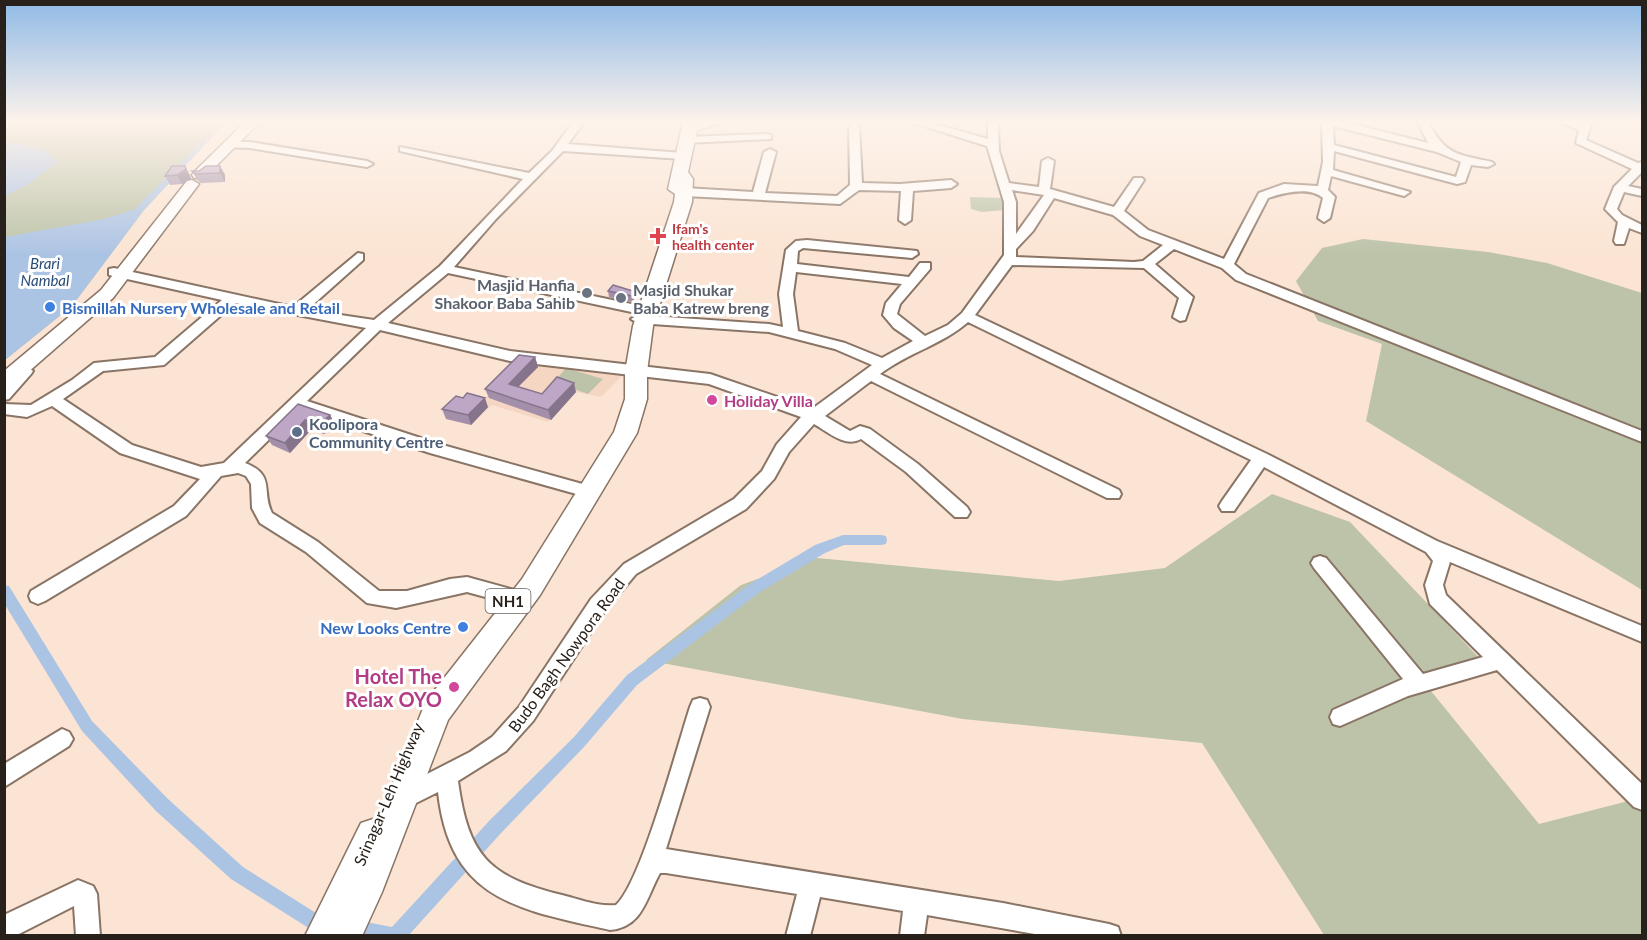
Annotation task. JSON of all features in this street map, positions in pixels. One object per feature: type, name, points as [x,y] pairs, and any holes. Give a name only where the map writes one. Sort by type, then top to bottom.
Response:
[{"type":"highway","name":"NH1","points":[[343,936],[391,810],[437,711],[531,587],[619,445],[632,418],[636,399],[642,318],[682,166]]},
{"type":"highway","name":"Srinagar-Leh Highway","points":[[322,936],[391,810],[404,752],[420,717],[511,596],[580,489],[609,440],[636,378]]},
{"type":"main road","points":[[4,382],[100,297],[191,179],[204,166]]},
{"type":"main road","points":[[4,370],[100,297]]},
{"type":"street","points":[[481,166],[531,177]]},
{"type":"street","points":[[38,596],[180,511],[377,325],[445,269],[542,166]]},
{"type":"street","points":[[709,166],[758,196],[840,200],[856,186],[907,188],[951,184]]},
{"type":"street","points":[[758,196],[766,166]]},
{"type":"street","points":[[855,166],[856,186]]},
{"type":"street","points":[[998,166],[1007,186],[1010,202],[1010,254],[1123,266],[1147,264],[1170,246]]},
{"type":"street","points":[[1048,166],[1048,193]]},
{"type":"street","points":[[1321,190],[1328,166]]},
{"type":"street","points":[[1404,166],[1457,181],[1461,180],[1465,166]]},
{"type":"street","points":[[1641,167],[1620,187],[1611,209],[1624,221],[1642,228]]},
{"type":"street","points":[[1328,172],[1404,192]]},
{"type":"street","points":[[1117,212],[1138,180]]},
{"type":"street","points":[[1007,186],[1048,193],[1117,212],[1143,233],[1170,246],[1227,265],[1241,277],[1642,437]]},
{"type":"street","points":[[1620,187],[1642,193]]},
{"type":"street","points":[[905,220],[907,188]]},
{"type":"street","points":[[1227,265],[1263,196],[1284,188],[1321,190],[1329,197],[1324,218]]},
{"type":"street","name":"Budo Bagh Nowpora Road","points":[[391,810],[500,744],[526,714],[614,584],[630,569],[740,504],[768,475],[791,436],[813,416],[876,369],[953,328],[967,316],[1029,228],[1048,193]]},
{"type":"street","points":[[1620,241],[1624,221]]},
{"type":"street","points":[[792,333],[786,294],[792,250],[800,244],[912,254]]},
{"type":"street","points":[[296,312],[358,257]]},
{"type":"street","points":[[1147,264],[1186,297],[1180,317]]},
{"type":"street","points":[[924,342],[899,325],[890,315],[893,303],[925,266]]},
{"type":"street","points":[[789,267],[911,281]]},
{"type":"street","points":[[445,269],[642,318],[749,326],[792,333],[840,346],[876,369],[1113,494]]},
{"type":"street","points":[[119,273],[296,312],[377,325],[510,356],[636,378],[710,379],[739,387],[813,416],[849,437],[860,432],[864,433],[912,468],[960,512]]},
{"type":"street","points":[[4,395],[33,365],[104,301],[100,297]]},
{"type":"street","points":[[4,410],[27,412],[53,400],[99,366],[159,362],[234,297]]},
{"type":"street","points":[[967,316],[1261,458],[1432,547],[1642,634]]},
{"type":"street","points":[[53,400],[101,429],[126,450],[201,473],[246,469],[257,477],[261,508],[266,518],[323,555],[374,598],[384,602],[398,601],[464,584],[511,596]]},
{"type":"street","points":[[295,403],[436,449],[580,489]]},
{"type":"street","points":[[1228,506],[1261,458]]},
{"type":"street","points":[[1432,547],[1442,560],[1434,585],[1437,599],[1642,800]]},
{"type":"street","points":[[1320,563],[1419,684]]},
{"type":"street","points":[[1340,717],[1419,684],[1499,661]]},
{"type":"street","points":[[447,775],[448,805],[466,853],[495,885],[518,896],[618,919],[631,906],[648,870],[700,707]]},
{"type":"street","points":[[4,777],[62,739]]},
{"type":"street","points":[[648,870],[653,863],[666,861],[916,903],[1003,915],[1106,935]]},
{"type":"street","points":[[798,936],[811,885]]},
{"type":"street","points":[[4,928],[78,892],[85,894],[88,936]]},
{"type":"street","points":[[912,936],[916,903]]},
{"type":"shaded area","points":[[521,361],[625,373],[601,397],[576,392],[548,422],[492,405],[471,425],[473,395],[485,398]]},
{"type":"green space","points":[[5,166],[185,166],[144,210],[72,306],[5,360]]},
{"type":"green space","points":[[970,197],[1004,198],[1004,210],[982,212],[971,209]]},
{"type":"green space","points":[[1363,239],[1488,252],[1547,263],[1642,293],[1642,590],[1366,421],[1382,344],[1318,321],[1296,281],[1322,248]]},
{"type":"green space","points":[[566,368],[603,379],[588,394],[554,382]]},
{"type":"green space","points":[[1272,494],[1350,522],[1483,662],[1418,675],[1539,824],[1632,800],[1642,809],[1642,935],[1324,935],[1202,743],[963,719],[646,660],[741,585],[817,558],[1059,581],[1165,568]]},
{"type":"water","points":[[4,166],[52,166],[30,183],[5,196]]},
{"type":"water","name":"Brari Nambal","points":[[178,166],[185,166],[144,210],[72,306],[5,360],[5,237],[104,219],[135,209]]},
{"type":"building","points":[[172,166],[185,166],[186,169],[177,175],[165,176]]},
{"type":"building","points":[[206,166],[220,166],[220,173],[196,174],[192,171],[199,171]]},
{"type":"building","points":[[613,285],[633,291],[632,296],[608,291]]},
{"type":"building","points":[[519,355],[535,357],[509,384],[542,394],[557,377],[574,383],[548,410],[485,389]]},
{"type":"building","points":[[467,393],[485,398],[468,415],[442,409],[456,396],[463,398]]},
{"type":"building","points":[[298,404],[330,415],[319,425],[305,420],[285,443],[266,436]]},
{"type":"waterway","points":[[396,936],[496,826],[579,742],[632,680],[755,588],[820,549],[843,540],[881,540]]},
{"type":"waterway","points":[[4,590],[87,726],[162,805],[237,873],[313,921],[327,924]]},
{"type":"waterway","points":[[350,928],[393,936]]},
{"type":"place","name":"Ifam's health center","points":[[658,236]]},
{"type":"place","name":"Masjid Hanfia Shakoor Baba Sahib","points":[[587,293]]},
{"type":"place","name":"Masjid Shukar Baba Katrew breng","points":[[621,298]]},
{"type":"place","name":"Bismillah Nursery Wholesale and Retail","points":[[50,307]]},
{"type":"place","name":"Holiday Villa","points":[[712,400]]},
{"type":"place","name":"Koolipora Community Centre","points":[[297,432]]},
{"type":"place","name":"New Looks Centre","points":[[463,627]]},
{"type":"place","name":"Hotel The Relax OYO","points":[[454,687]]}]
